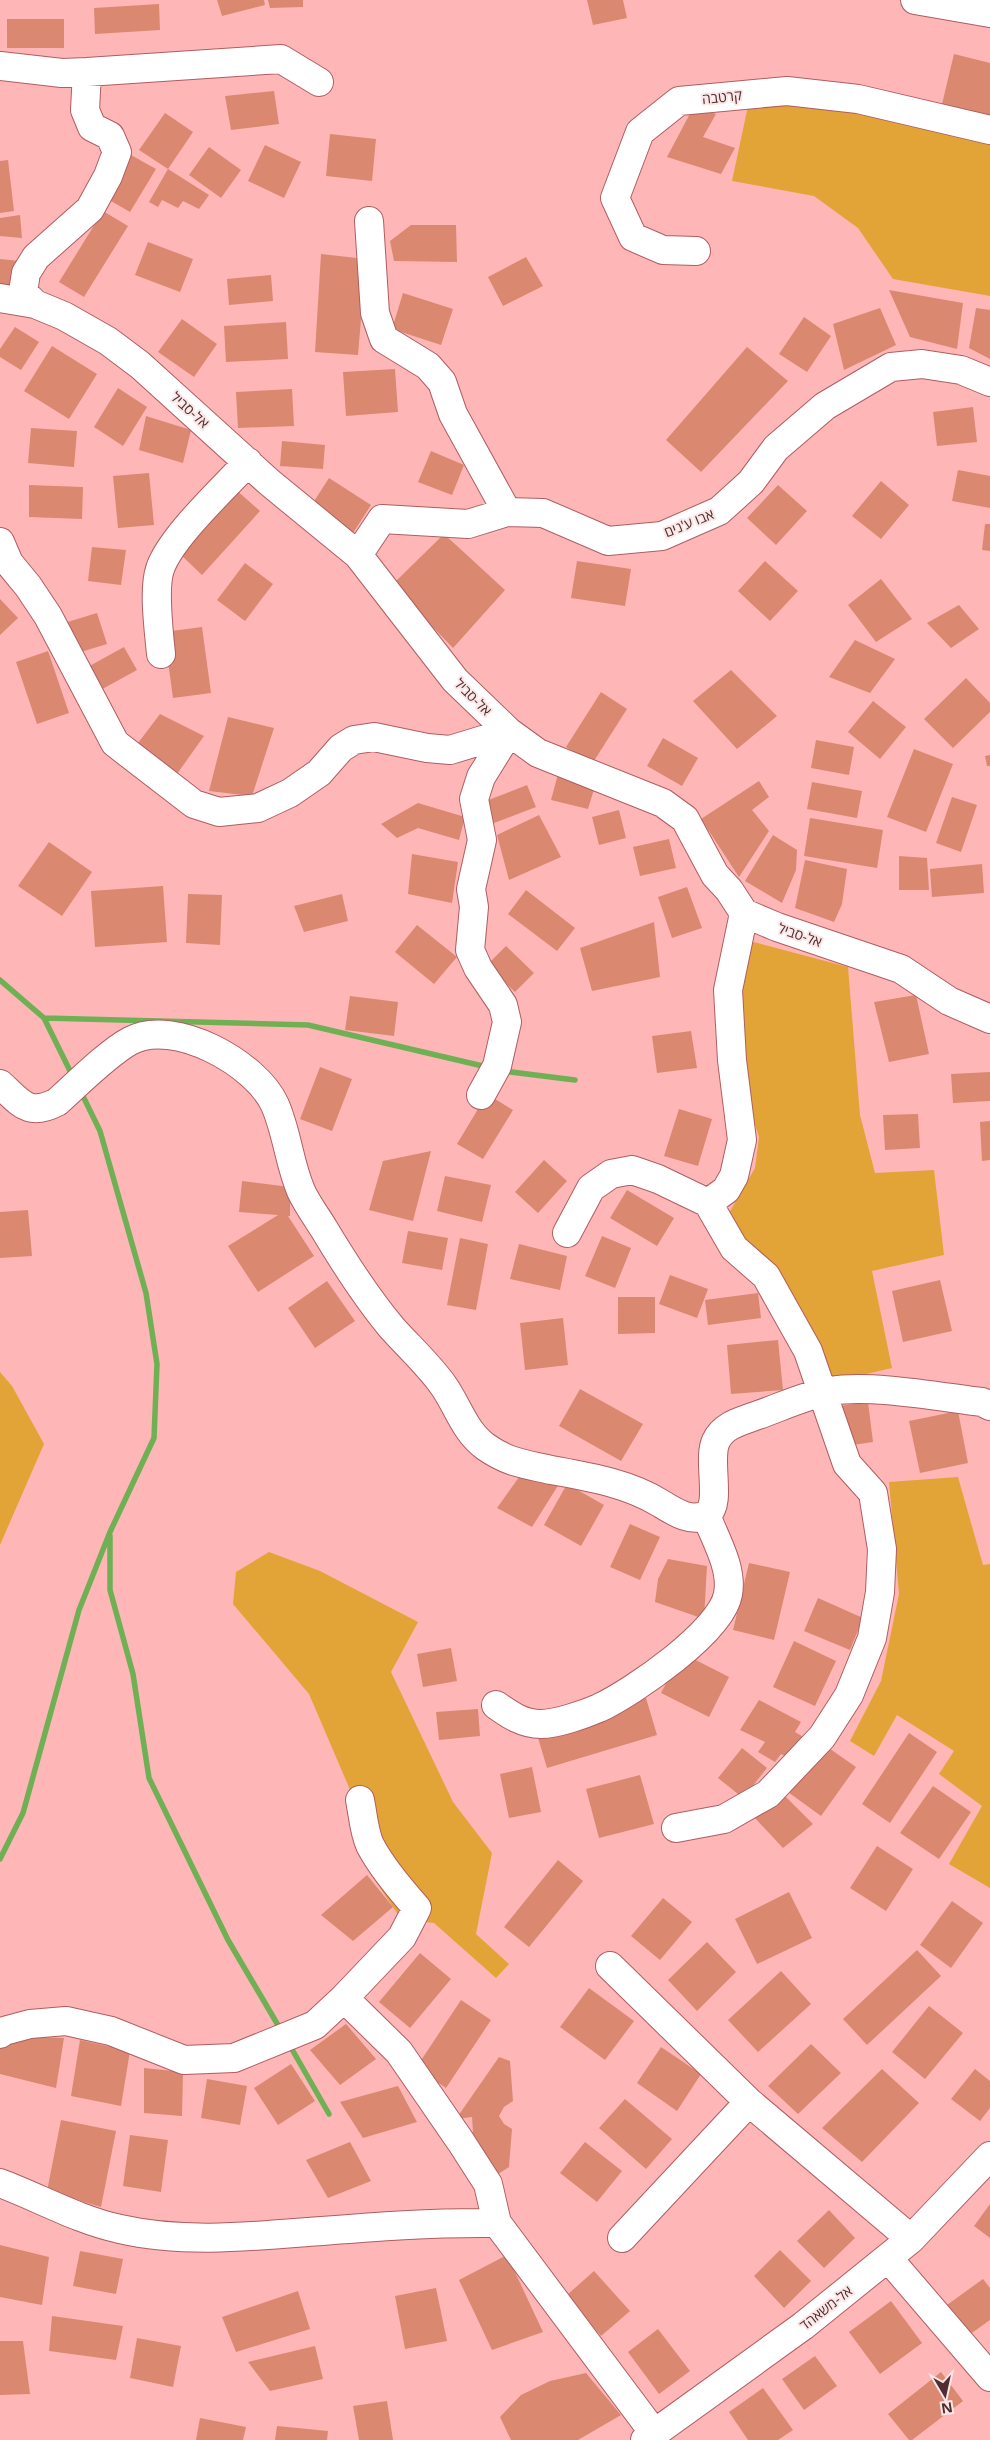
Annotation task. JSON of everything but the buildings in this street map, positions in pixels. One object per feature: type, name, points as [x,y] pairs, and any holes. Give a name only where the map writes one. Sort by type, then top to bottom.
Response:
[{"type":"street","points":[[915,0],[990,13]]},
{"type":"street","points":[[0,66],[62,73],[281,59],[319,82]]},
{"type":"street","points":[[36,304],[23,292],[26,273],[36,257],[90,209],[108,176],[116,152],[110,136],[92,127],[85,110],[87,72]]},
{"type":"street","name":"קרטבה","points":[[696,251],[663,250],[633,237],[615,198],[640,132],[679,101],[787,91],[858,98],[990,130]]},
{"type":"street","points":[[369,221],[374,313],[384,339],[428,366],[442,382],[453,414],[506,512]]},
{"type":"street","name":"אל-סביל","points":[[0,298],[36,304],[64,316],[108,341],[140,365],[292,501],[358,555],[455,680],[509,732],[538,753],[663,803],[685,819],[716,875],[729,890],[744,913],[777,927],[901,969],[949,1001],[990,1019]]},
{"type":"street","name":"אבו ע'נים","points":[[358,555],[382,519],[468,524],[506,512],[543,513],[608,541],[662,536],[719,511],[751,482],[776,448],[825,406],[891,367],[922,364],[962,370],[990,382]]},
{"type":"street","points":[[161,654],[158,610],[159,570],[167,554],[196,517],[248,462]]},
{"type":"street","points":[[0,542],[9,563],[28,586],[48,616],[115,743],[194,804],[219,812],[258,808],[290,794],[319,773],[340,748],[354,740],[374,737],[427,748],[450,750],[509,732]]},
{"type":"street","points":[[481,1095],[497,1066],[507,1022],[499,996],[478,968],[470,950],[474,907],[471,888],[482,840],[474,799],[482,777],[509,732]]},
{"type":"street","points":[[708,1203],[726,1190],[734,1176],[742,1140],[732,1060],[728,990],[744,913]]},
{"type":"street","points":[[0,1084],[21,1104],[31,1109],[50,1106],[129,1041],[152,1034],[180,1037],[201,1044],[251,1073],[268,1092],[276,1106],[301,1191],[347,1268],[374,1306],[424,1361],[444,1387],[464,1424],[483,1444],[506,1460],[625,1486],[657,1501],[678,1514],[696,1517],[706,1515],[711,1509],[715,1498],[712,1453],[716,1438],[726,1428],[822,1393],[834,1391],[875,1391],[982,1402],[990,1406]]},
{"type":"street","points":[[567,1233],[591,1188],[611,1174],[632,1170],[708,1203],[734,1248],[766,1276],[808,1351],[847,1464],[873,1493],[882,1549],[880,1592],[872,1638],[848,1695],[822,1737],[768,1794],[724,1819],[676,1828]]},
{"type":"street","points":[[496,1705],[515,1719],[541,1724],[576,1716],[599,1708],[628,1691],[700,1638],[720,1613],[728,1595],[728,1576],[706,1515]]},
{"type":"street","points":[[0,2034],[4,2031],[30,2024],[66,2021],[111,2031],[184,2060],[234,2058],[315,2025],[344,1998],[402,1937],[417,1908],[399,1887],[370,1845],[360,1800]]},
{"type":"street","points":[[610,1966],[749,2102],[911,2239]]},
{"type":"street","points":[[344,1998],[399,2052],[488,2184],[497,2222],[650,2437]]},
{"type":"street","points":[[622,2238],[749,2102]]},
{"type":"street","name":"אל-משאהד","points":[[650,2437],[803,2326],[911,2239],[990,2156]]},
{"type":"street","points":[[0,2183],[85,2219],[119,2229],[157,2235],[246,2237],[435,2222],[497,2222]]},
{"type":"street","points":[[888,2258],[990,2377]]},
{"type":"shaded area","points":[[800,96],[990,140],[990,296],[893,279],[858,228],[814,196],[732,181],[748,106]]},
{"type":"shaded area","points":[[750,941],[848,967],[860,1115],[875,1173],[934,1170],[944,1255],[872,1271],[892,1368],[832,1382],[738,1245],[729,1213],[755,1168],[759,1137],[745,1093],[729,1025]]},
{"type":"shaded area","points":[[0,1372],[12,1386],[44,1444],[0,1545]]},
{"type":"shaded area","points":[[958,1477],[983,1565],[990,1564],[990,1888],[949,1864],[982,1806],[939,1774],[954,1751],[897,1715],[874,1756],[850,1741],[881,1681],[899,1594],[889,1482]]},
{"type":"shaded area","points":[[269,1552],[320,1571],[418,1622],[391,1672],[453,1802],[492,1853],[476,1934],[509,1964],[496,1978],[434,1923],[401,1919],[368,1870],[375,1848],[309,1694],[233,1604],[236,1572]]},
{"type":"waterway","points":[[0,980],[44,1018],[73,1077]]},
{"type":"waterway","points":[[44,1018],[308,1025],[487,1067]]},
{"type":"waterway","points":[[503,1071],[575,1080]]},
{"type":"waterway","points":[[0,1859],[23,1813],[79,1610],[110,1532],[154,1438],[157,1364],[146,1293],[100,1131],[80,1090]]},
{"type":"waterway","points":[[110,1536],[110,1590],[133,1674],[149,1778],[228,1940],[282,2032]]},
{"type":"waterway","points":[[289,2044],[329,2114]]}]
